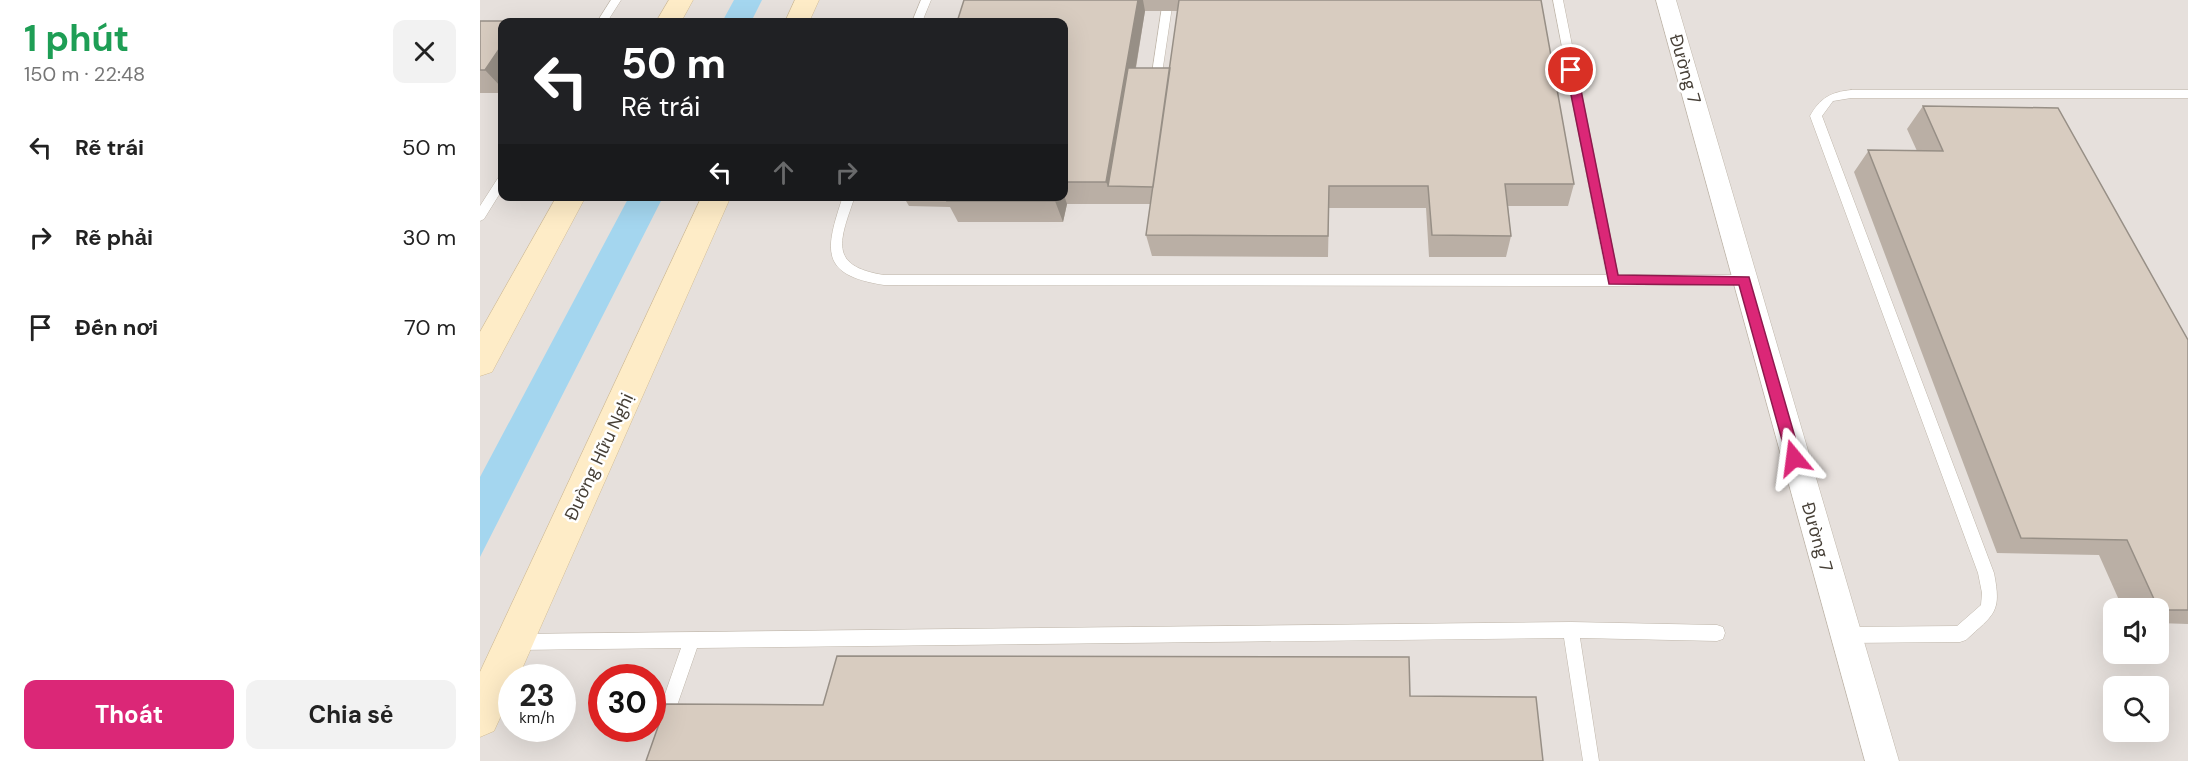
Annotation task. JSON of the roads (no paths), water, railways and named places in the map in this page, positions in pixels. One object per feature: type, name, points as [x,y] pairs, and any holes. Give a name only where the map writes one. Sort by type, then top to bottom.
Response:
[{"type":"main road","points":[[671,18],[681,0]]},
{"type":"main road","points":[[799,18],[807,0]]},
{"type":"main road","points":[[480,362],[569,201]]},
{"type":"main road","name":"Đường Hữu Nghị","points":[[480,717],[715,201]]},
{"type":"street","name":"Đường 7","points":[[1666,0],[1844,635],[1882,761]]},
{"type":"lane","points":[[605,18],[616,0]]},
{"type":"lane","points":[[919,18],[926,0]]},
{"type":"lane","points":[[1156,80],[1168,0]]},
{"type":"lane","points":[[1558,0],[1613,280]]},
{"type":"lane","points":[[1844,635],[1960,634],[1988,609],[1990,593],[1986,573],[1820,130],[1816,116],[1822,103],[1833,95],[1851,94],[2188,94]]},
{"type":"lane","points":[[480,216],[498,187]]},
{"type":"lane","points":[[847,201],[837,231],[836,254],[850,274],[862,279],[1744,280]]},
{"type":"lane","points":[[514,642],[1571,630],[1718,633]]},
{"type":"lane","points":[[1571,630],[1591,761]]},
{"type":"lane","points":[[666,714],[692,640]]},
{"type":"water","points":[[734,0],[762,0],[753,18],[724,18]]},
{"type":"water","points":[[627,201],[661,201],[480,557],[480,477]]}]
